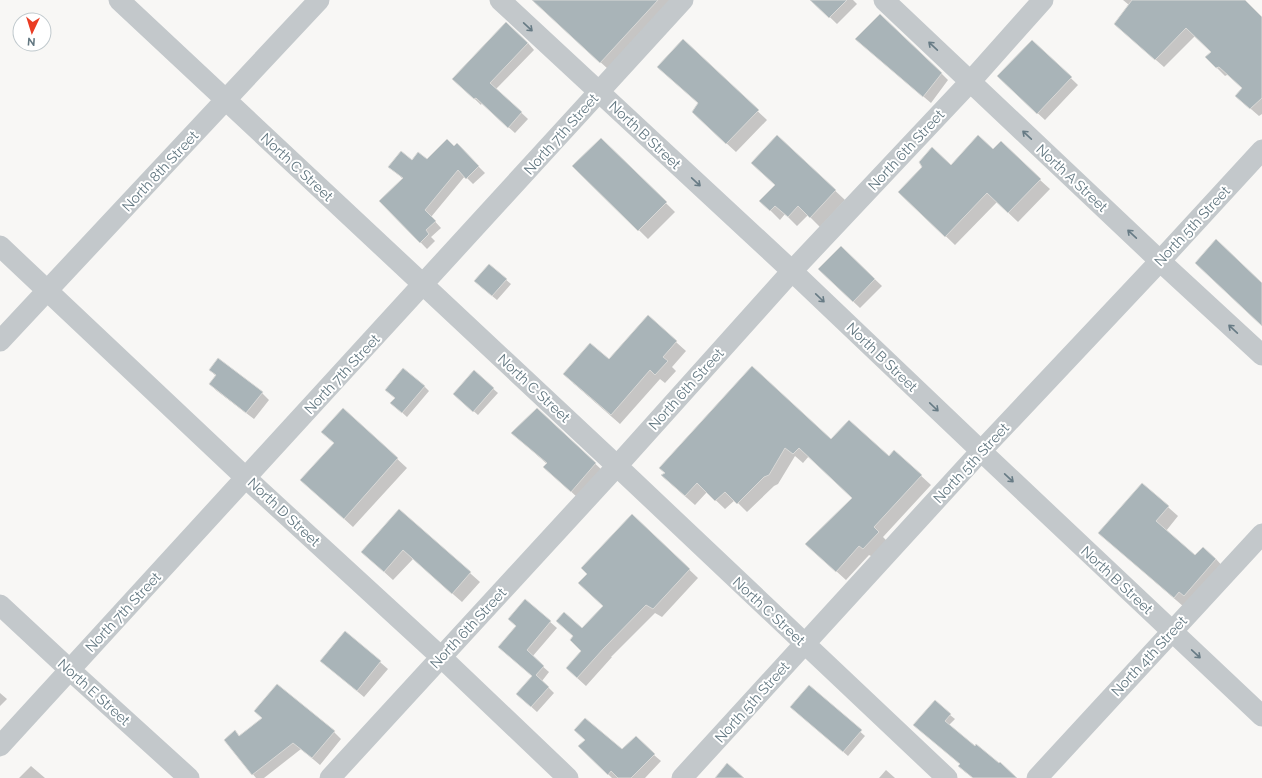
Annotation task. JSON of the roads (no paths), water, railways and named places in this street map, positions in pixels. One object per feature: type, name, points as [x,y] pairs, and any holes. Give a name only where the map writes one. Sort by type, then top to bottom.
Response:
[{"type":"street","name":"North C Street","points":[[119,0],[617,466],[947,778]]},
{"type":"street","name":"North 8th Street","points":[[0,341],[319,0]]},
{"type":"street","name":"North B Street","points":[[500,0],[792,270],[981,452],[1262,716]]},
{"type":"street","name":"North 7th Street","points":[[0,746],[683,0]]},
{"type":"street","name":"North A Street","points":[[884,0],[1160,261],[1262,355]]},
{"type":"street","name":"North 6th Street","points":[[330,778],[617,466],[792,270],[970,82],[1043,0]]},
{"type":"street","name":"North 5th Street","points":[[682,778],[981,452],[1262,150]]},
{"type":"street","name":"North D Street","points":[[0,246],[246,478],[441,657],[568,778]]},
{"type":"street","name":"North 4th Street","points":[[1037,778],[1262,534]]},
{"type":"street","name":"North E Street","points":[[0,605],[189,778]]}]
